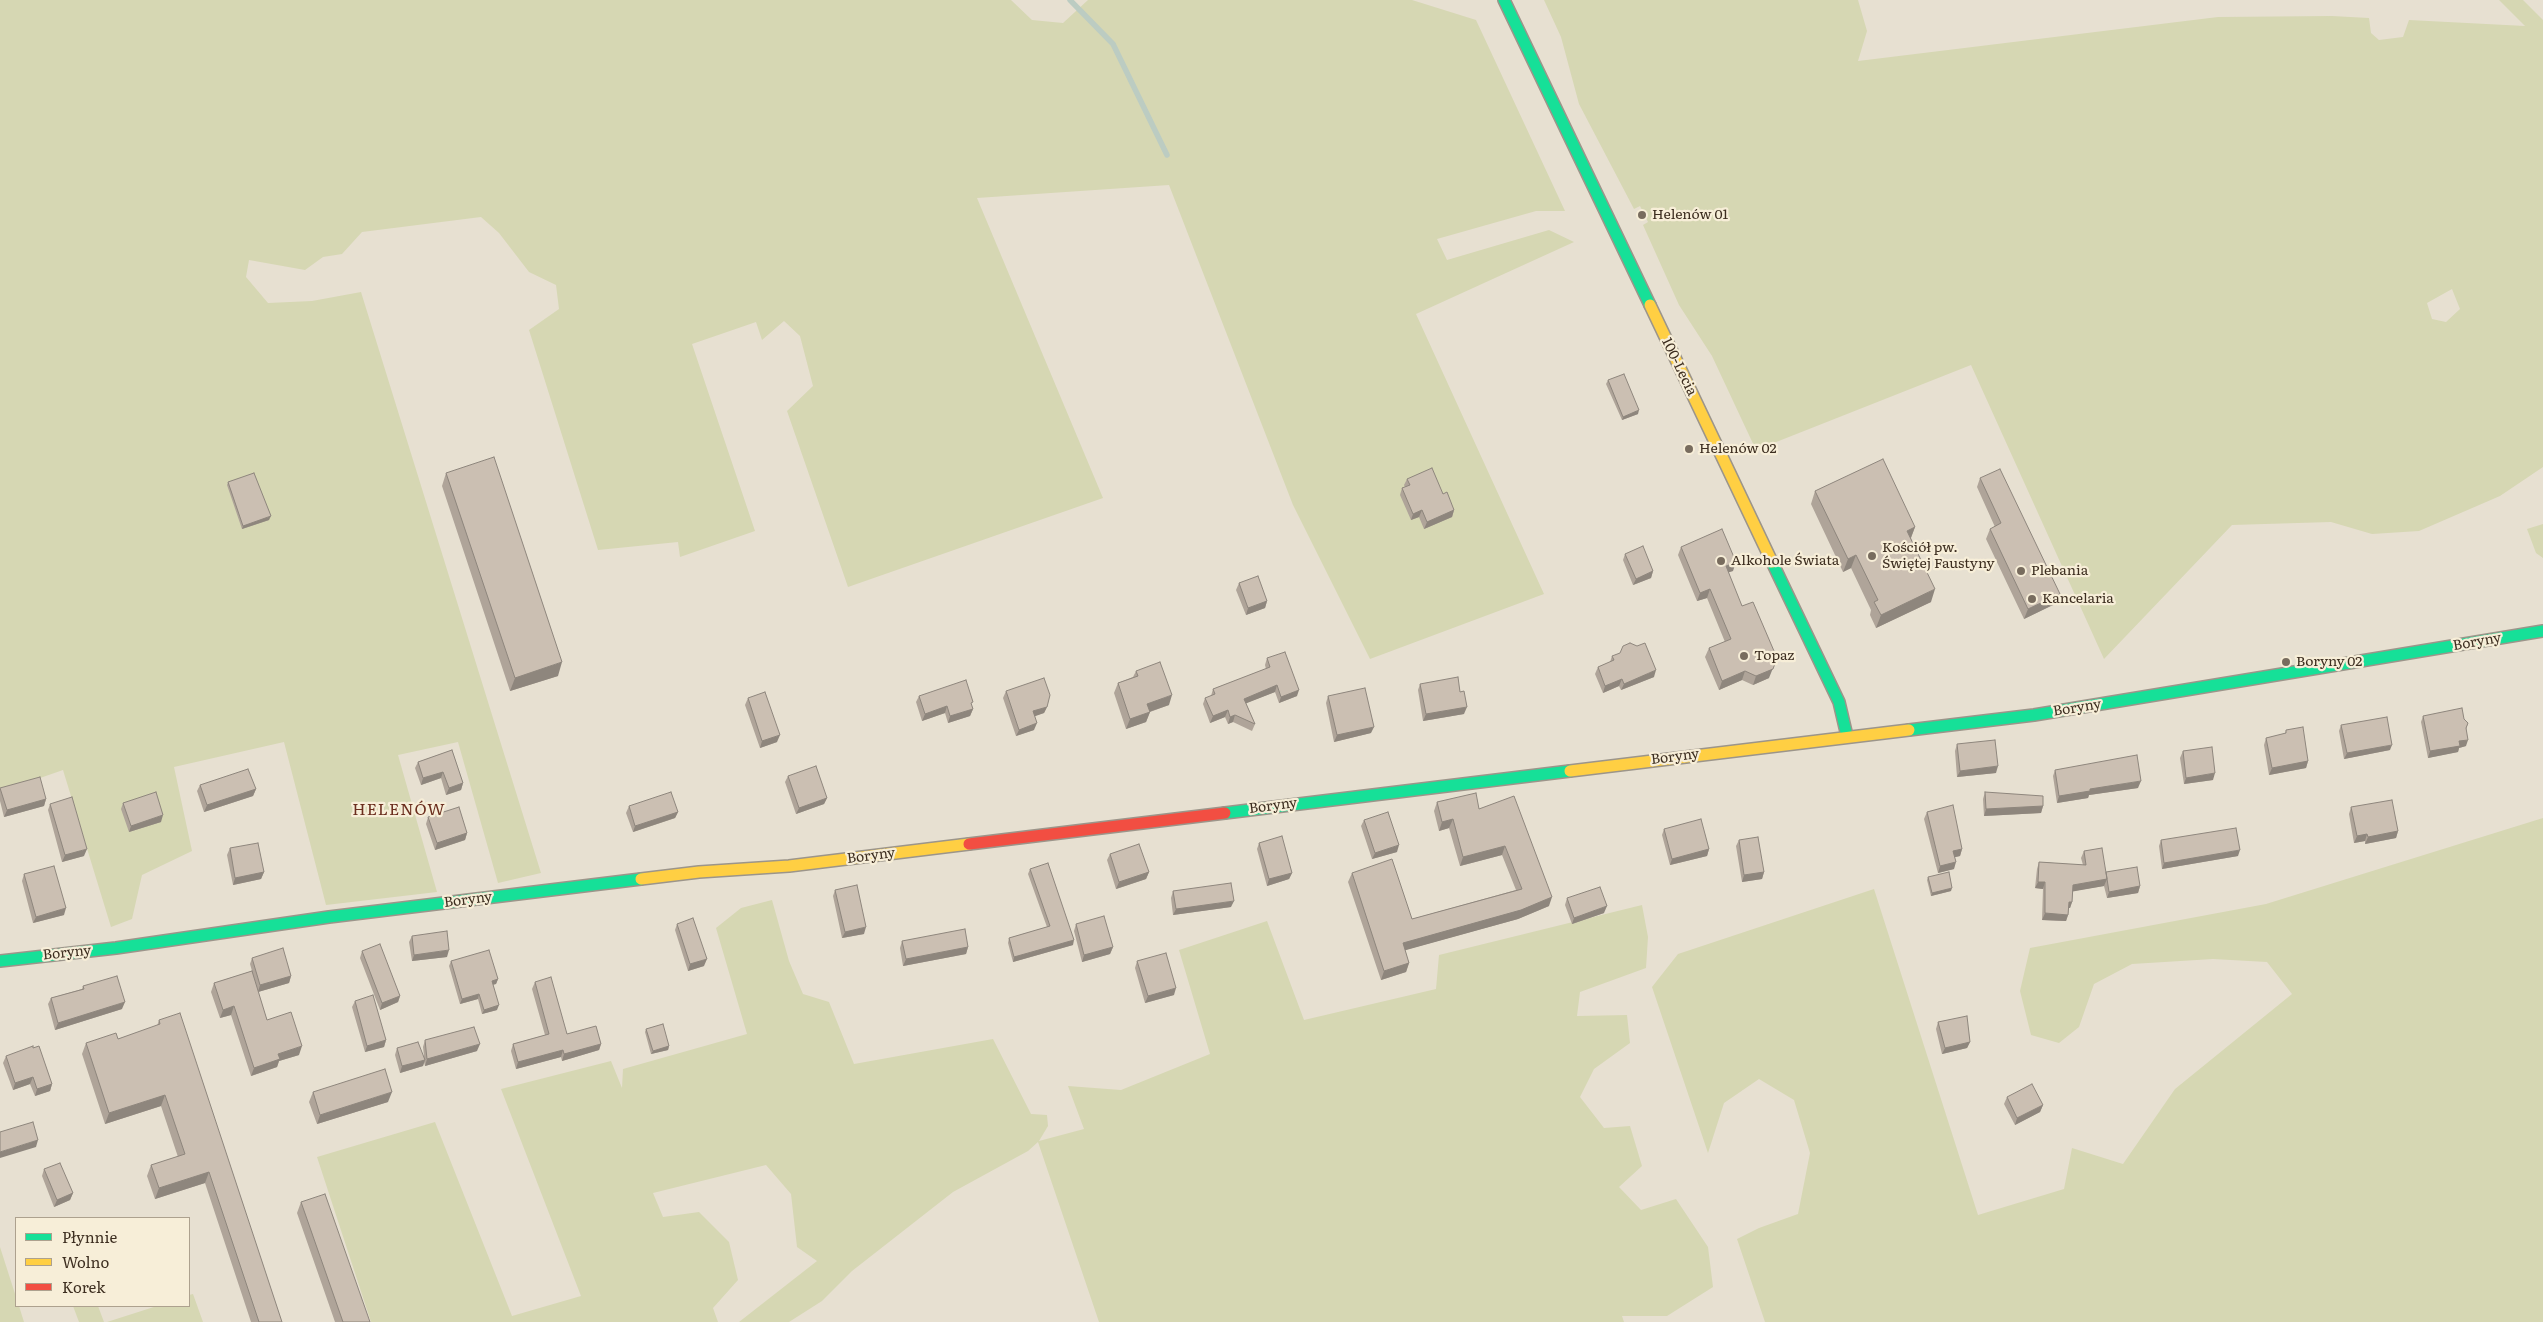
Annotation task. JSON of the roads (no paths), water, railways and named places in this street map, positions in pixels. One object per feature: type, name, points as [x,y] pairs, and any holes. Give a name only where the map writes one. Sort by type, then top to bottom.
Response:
[{"type":"street","name":"100-Lecia","points":[[1504,0],[1839,702],[1847,736]]},
{"type":"street","name":"Boryny","points":[[0,961],[116,948],[329,917],[699,872],[789,866],[1847,736],[2034,715],[2543,631]]},
{"type":"waterway","points":[[1070,0],[1113,44],[1167,155]]},
{"type":"place","name":"Helenów 01","points":[[1642,215]]},
{"type":"place","name":"Helenów 02","points":[[1689,449]]},
{"type":"place","name":"Kościół pw. Świętej Faustyny","points":[[1872,556]]},
{"type":"place","name":"Alkohole Świata","points":[[1721,561]]},
{"type":"place","name":"Plebania","points":[[2021,571]]},
{"type":"place","name":"Kancelaria","points":[[2032,599]]},
{"type":"place","name":"Topaz","points":[[1744,656]]},
{"type":"place","name":"Boryny 02","points":[[2286,662]]},
{"type":"district","name":"HELENÓW","points":[[399,810]]}]
